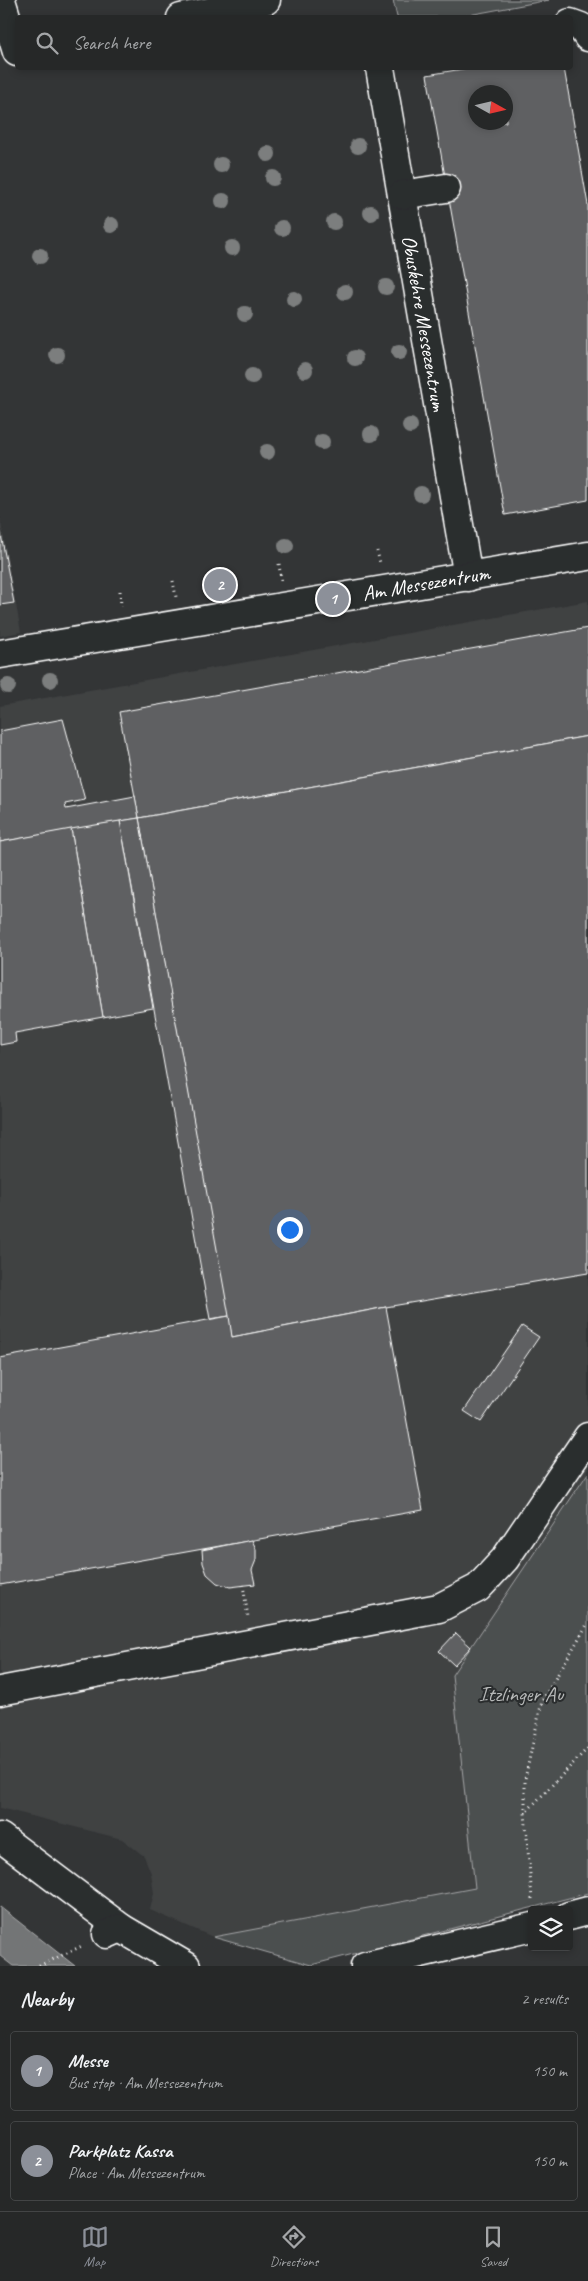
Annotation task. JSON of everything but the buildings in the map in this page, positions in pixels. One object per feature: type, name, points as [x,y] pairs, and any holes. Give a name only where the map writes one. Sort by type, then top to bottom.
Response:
[{"type":"street","points":[[1,0],[11,53]]},
{"type":"street","points":[[195,15],[266,0]]},
{"type":"street","points":[[573,24],[581,27],[588,37]]},
{"type":"street","name":"Obuskehre Messezentrum","points":[[380,70],[468,577]]},
{"type":"street","points":[[402,195],[446,188]]},
{"type":"street","name":"Am Messezentrum","points":[[0,654],[588,556]]},
{"type":"street","points":[[0,1690],[439,1608],[478,1588],[505,1559],[588,1437]]},
{"type":"street","points":[[0,1837],[114,1931],[186,1966]]},
{"type":"street","points":[[573,1915],[588,1911]]},
{"type":"street","points":[[365,1966],[528,1928]]},
{"type":"path","points":[[532,1900],[525,1812],[525,1779],[542,1701],[588,1622]]},
{"type":"path","points":[[525,1812],[588,1748]]},
{"type":"path","points":[[39,1966],[114,1931]]},
{"type":"shaded area","points":[[0,518],[21,632],[0,636]]},
{"type":"shaded area","points":[[588,601],[588,1473],[452,1675],[475,1888],[213,1937],[150,1910],[154,1893],[151,1873],[144,1856],[122,1839],[0,1808],[0,706]]},
{"type":"shaded area","points":[[0,1907],[75,1966],[13,1966],[0,1956]]},
{"type":"green space","points":[[393,0],[549,0],[469,15],[397,15]]},
{"type":"green space","name":"Itzlinger Au","points":[[588,1473],[588,1893],[538,1906],[528,1906],[528,1909],[311,1965],[213,1937],[475,1888],[452,1675]]},
{"type":"place","name":"Parkplatz Kassa","points":[[220,585]]},
{"type":"place","name":"Messe","points":[[333,599]]}]
